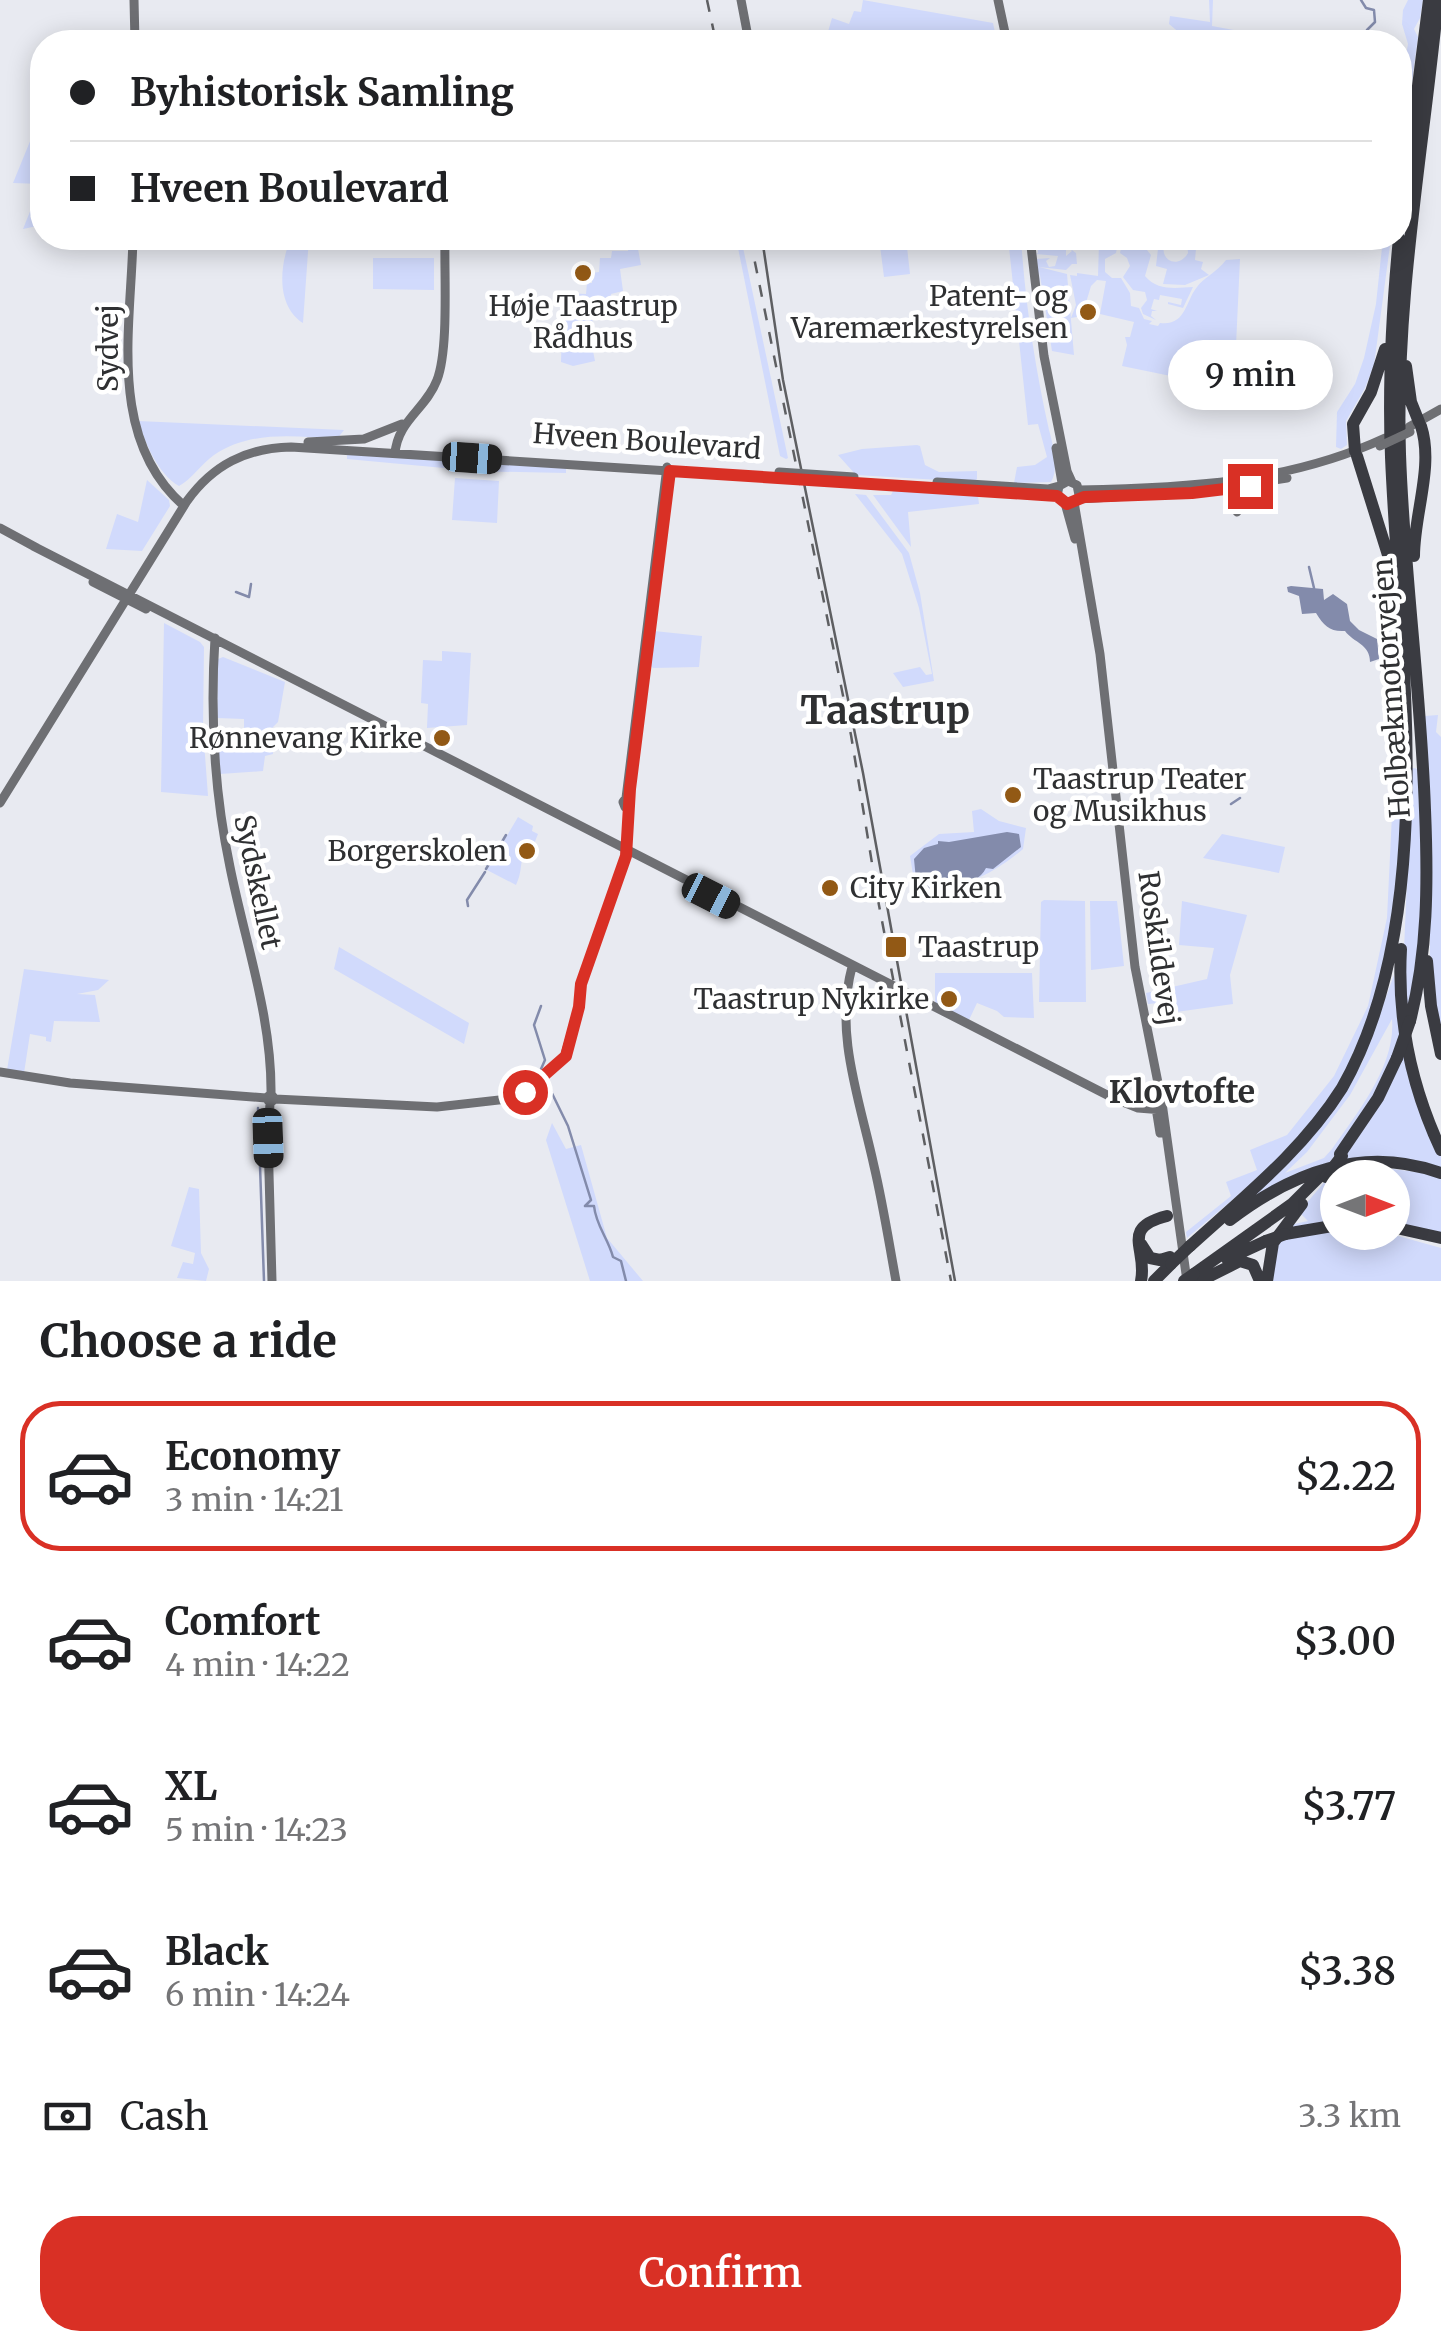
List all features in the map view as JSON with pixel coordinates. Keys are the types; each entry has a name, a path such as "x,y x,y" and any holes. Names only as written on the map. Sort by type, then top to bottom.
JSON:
{"highway":[{"path":"1412,130 1428,0"},
{"name":"Holbækmotorvejen","path":"1412,211 1438,0"},
{"name":"Holbækmotorvejen","path":"1337,1160 1370,1112 1410,1021 1426,923 1424,760 1391,458 1393,302 1398,250"},
{"name":"Holbækmotorvejen","path":"1180,1253 1316,1124 1359,1058 1390,973 1405,887 1411,653 1400,457 1400,346 1407,250"},
{"path":"1406,260 1407,372 1415,427 1426,456 1415,526 1411,653"},
{"path":"1393,302 1380,371 1353,424 1356,453 1388,553 1411,653"},
{"path":"1405,887 1400,976 1404,1029 1419,1098 1441,1150"},
{"path":"1426,923 1430,992 1441,1054"},
{"path":"1154,1281 1180,1253 1297,1177 1324,1168 1382,1161 1441,1173"},
{"path":"1189,1279 1320,1180"},
{"path":"1264,1281 1278,1233 1320,1181"},
{"path":"1172,1217 1146,1227 1140,1241 1150,1258 1160,1260 1180,1253"},
{"path":"1141,1281 1144,1268 1138,1234 1150,1221 1172,1217"},
{"path":"1189,1279 1266,1241 1320,1229"},
{"path":"1410,1231 1441,1238"},
{"path":"1189,1279 1240,1260 1253,1265 1264,1281"}],"street":[{"path":"134,0 135,30"},
{"path":"741,0 747,30"},
{"path":"996,0 1002,30"},
{"name":"Sydvej","path":"134,250 130,406 146,456 183,502"},
{"path":"308,442 364,439 404,423 428,398 440,372 444,250"},
{"name":"Roskildevej","path":"1029,250 1040,357 1058,460 1083,552 1100,654 1135,962 1172,1217 1189,1279"},
{"name":"Roskildevej","path":"1030,250 1096,654 1128,942 1159,1112"},
{"name":"Hveen Boulevard","path":"183,502 222,464 262,449 291,447 1118,496 1192,493 1250,486 1301,474 1380,444 1441,412"},
{"path":"395,451 404,423"},
{"path":"1060,441 1074,476 1090,486 1108,490"},
{"name":"Hveen Boulevard","path":"125,595 206,469 240,449 268,442 308,442 395,451"},
{"name":"Hveen Boulevard","path":"1068,493 1231,482 1356,453"},
{"path":"1026,490 1053,484 1058,477 1058,460"},
{"path":"0,1072 70,1083 436,1107 520,1096 564,1058 579,1007 581,984 623,866 627,802 669,468"},
{"path":"1237,512 1242,495 1250,486"},
{"path":"1026,490 1061,508 1074,536"},
{"path":"1083,552 1081,504 1118,496"},
{"path":"0,528 213,640"},
{"path":"32,546 1136,1110 1159,1112"},
{"path":"0,793 125,595"},
{"path":"0,802 125,595"},
{"name":"Sydskellet","path":"213,640 213,745 220,813 262,1010 271,1099 268,1138 272,1281"},
{"path":"847,1042 850,985 856,969"},
{"path":"856,969 847,991 847,1042 896,1281"},
{"path":"1113,1098 1159,1112"},
{"name":"Roskildevej","path":"1172,1217 1189,1279"}],"shaded area":[{"path":"863,0 993,23 994,30 828,30 832,18 849,24 854,11 861,12"},
{"path":"1209,0 1213,0 1212,26 1234,30 1176,30 1169,24 1170,16 1210,22"},
{"path":"1408,0 1423,0 1414,29 1418,37 1412,81 1412,30 1404,30 1403,10"},
{"path":"30,141 30,184 13,183"},
{"path":"287,250 308,250 303,323 284,295"},
{"path":"638,250 641,265 620,269 623,291 611,294 612,301 590,306 594,330 589,331 595,361 573,366 561,362 563,293 586,294 592,273 599,272 600,258 611,258 612,251"},
{"path":"738,250 744,250 788,458 780,456"},
{"path":"881,250 907,250 910,274 884,277"},
{"path":"1009,250 1022,250 1031,334 1054,457 1051,482 1014,483 1017,467 1035,465 1047,457 1038,424 1028,425"},
{"path":"1038,250 1066,250 1066,256 1071,250 1076,253 1077,264 1066,270 1039,267 1067,274 1074,355 1052,351 1039,269 1042,323 1035,259 1050,258 1046,261 1049,267 1055,266 1058,256"},
{"path":"1099,250 1117,250 1105,259 1105,272 1112,278 1121,278 1130,293 1131,306 1139,308 1144,319 1152,321 1149,324 1158,326 1180,317 1200,284 1226,260 1240,259 1234,389 1122,366 1125,337 1130,337 1134,322 1100,314 1106,281 1097,280 1091,286 1082,316 1071,318 1076,305 1070,275 1098,276"},
{"path":"1147,250 1151,255 1145,276 1150,281 1167,288 1193,287 1183,308 1168,304 1181,305 1182,299 1160,295 1151,309 1157,311 1152,311 1151,316 1156,320 1143,314 1145,292 1133,290 1123,277 1130,266 1120,253"},
{"path":"1158,250 1164,250 1174,262 1184,258 1188,250 1196,250 1195,260 1203,262 1201,269 1209,275 1185,285 1163,284 1167,269 1156,266"},
{"path":"1382,250 1389,250 1374,365 1346,421 1347,445 1341,449 1336,447 1337,412 1355,384 1376,304"},
{"path":"373,258 434,258 434,290 373,289"},
{"path":"138,421 344,430 337,439 258,438 228,447 179,486 158,466"},
{"path":"917,445 925,465 939,472 977,471 977,479 973,482 856,475 838,455 862,449"},
{"path":"347,454 566,467 566,473 464,471 448,465 444,468 347,459"},
{"path":"455,478 499,481 497,523 452,520"},
{"path":"147,480 169,500 170,506 142,551 106,549 117,514 138,522"},
{"path":"894,489 973,495 978,496 979,504 908,512 911,547 873,495 891,495"},
{"path":"855,494 866,495 909,553 920,593 934,681 903,687 893,673 920,667 926,675 932,674 919,608 902,554"},
{"path":"1287,587 1323,589 1324,600 1333,594 1347,604 1350,621 1377,639 1379,659 1370,662 1364,647 1345,631 1328,627 1316,613 1302,614 1299,596 1288,592"},
{"path":"164,623 204,647 203,728 208,796 161,792"},
{"path":"654,631 702,636 699,667 653,668 650,665"},
{"path":"442,651 471,653 467,725 427,728 428,704 421,703 423,660 442,661"},
{"path":"223,657 285,682 278,722 271,729 273,754 265,756 263,771 220,774 217,731 244,730 244,719 217,718 218,659"},
{"path":"1438,715 1441,1039 1430,978 1425,716"},
{"path":"1412,768 1420,769 1423,902 1411,1007 1403,999 1403,972"},
{"path":"1394,773 1403,774 1394,909 1377,997 1362,1040 1342,1080 1302,1134 1187,1238 1186,1232 1231,1196 1226,1182 1257,1170 1250,1150 1287,1135 1334,1076 1368,1006 1387,918"},
{"path":"981,809 999,821 1026,828 1023,849 973,880 916,893 910,856 939,834 974,832 972,811"},
{"path":"518,817 538,834 532,849 525,852 516,885 487,870"},
{"path":"1007,832 1019,834 1021,847 993,869 986,868 974,880 956,887 917,890 914,859 924,848 938,841"},
{"path":"1222,834 1285,847 1279,873 1203,858"},
{"path":"1044,900 1085,901 1086,1002 1039,1002"},
{"path":"1090,901 1117,901 1124,966 1091,970"},
{"path":"1182,901 1247,915 1230,975 1233,1004 1162,1014 1159,1003 1148,1004 1146,993 1207,979 1214,948 1179,945"},
{"path":"339,947 469,1023 464,1044 334,969"},
{"path":"24,969 109,980 98,990 77,994 95,995 100,1022 54,1021 51,1042 30,1034 24,1073 7,1070"},
{"path":"935,973 1032,973 1034,1018 1004,1017 977,1003 969,1020 935,1003"},
{"path":"1394,975 1400,1038 1380,1086 1359,1121 1331,1160 1320,1160 1320,1167 1245,1203 1339,1101 1362,1063","holes":["1392,1019 1388,1054 1373,1088 1332,1149 1324,1158 1285,1173 1307,1152 1350,1095"]},
{"path":"1403,1050 1441,1155 1441,1170 1410,1167 1410,1160 1343,1160"},
{"path":"552,1123 566,1149 581,1145 607,1238 643,1281 590,1281 546,1140"},
{"path":"1410,1171 1441,1175 1441,1236 1410,1229"},
{"path":"189,1187 199,1189 201,1253 209,1269 206,1281 177,1278 183,1262 193,1264 195,1253 171,1246"},
{"path":"1320,1187 1320,1226 1280,1234 1285,1226 1308,1221 1299,1212"},
{"path":"1320,1233 1320,1250 1410,1250 1410,1239 1441,1248 1441,1281 1271,1281 1279,1240"}],"waterway":[{"path":"1361,0 1366,8 1374,10 1375,22 1367,30"},
{"path":"1309,567 1314,588"},
{"path":"236,592 249,597 251,584"},
{"path":"1231,804 1240,798"},
{"path":"486,869 506,835"},
{"path":"468,906 467,900 485,872"},
{"path":"541,1006 534,1025 545,1060 541,1069"},
{"path":"544,1077 568,1126 591,1200 585,1206 594,1206 613,1257 621,1261 626,1281"},
{"path":"258,1108 264,1281"}],"tram line":[{"path":"764,250 783,380 863,773 955,1281"}],"railway":[{"path":"707,0 713,30"},
{"path":"752,250 851,735 878,900 951,1281"}],"place":[{"name":"Høje Taastrup Rådhus","path":"583,273"},
{"name":"Patent- og Varemærkestyrelsen","path":"1088,312"},
{"name":"Rønnevang Kirke","path":"442,738"},
{"name":"Taastrup Teater og Musikhus","path":"1013,795"},
{"name":"Borgerskolen","path":"527,851"},
{"name":"City Kirken","path":"830,888"},
{"name":"Taastrup","path":"896,947"},
{"name":"Taastrup Nykirke","path":"949,999"}],"district":[{"name":"Taastrup","path":"885,710"},
{"name":"Klovtofte","path":"1182,1092"}],"route":[{"path":"525,1092 566,1056 581,984 626,856 629,796 670,471 1057,496 1067,504 1084,497 1192,493 1250,486"}]}
